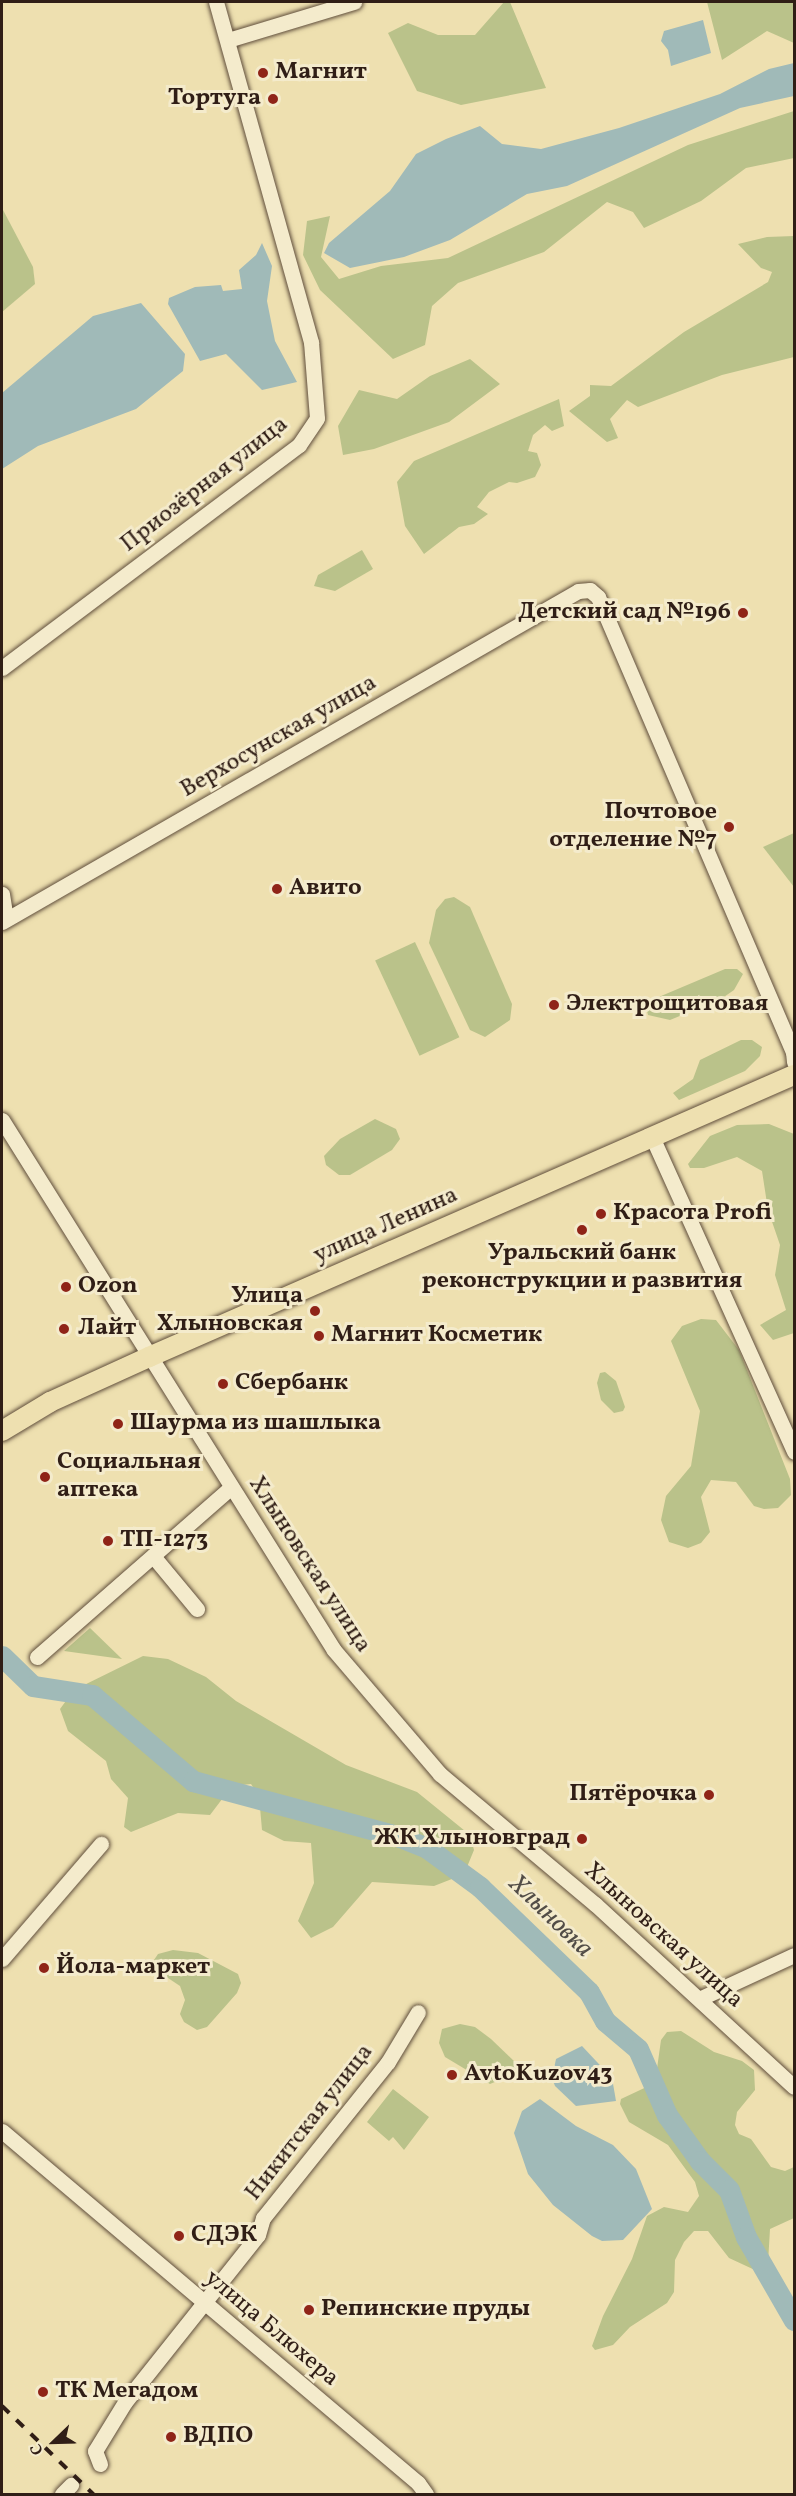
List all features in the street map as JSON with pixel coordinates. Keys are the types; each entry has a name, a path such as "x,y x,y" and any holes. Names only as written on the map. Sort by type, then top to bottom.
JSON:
{"main road":[{"name":"улица Ленина","path":"2,1431 50,1402 149,1357 653,1139 795,1075"}],"street":[{"name":"Приозёрная улица","path":"2,668 299,445 317,418 311,342 216,2"},
{"path":"228,40 354,2"},
{"name":"Верхосунская улица","path":"4,920 578,591 590,590 598,597 794,1052 795,1062"},
{"path":"2,894 4,920"},
{"name":"Хлыновская улица","path":"2,1120 326,1641 440,1774 701,1998 794,2086"},
{"path":"653,1139 795,1452"},
{"path":"37,1657 231,1487"},
{"path":"153,1556 197,1609"},
{"path":"2,1959 101,1844"},
{"path":"701,1998 795,1956"},
{"name":"Никитская улица","path":"100,2464 95,2451 125,2402 258,2235 263,2218 388,2062 418,2012"},
{"name":"улица Блюхера","path":"2,2131 418,2483 426,2494"}],"green space":[{"path":"504,2 510,2 546,88 461,105 417,91 388,33 408,23 438,35 475,35"},
{"path":"707,2 794,2 794,43 767,31 722,60"},
{"path":"794,111 794,158 746,168 701,201 644,228 633,212 607,202 544,252 458,283 432,306 425,345 393,359 320,290 303,255 307,221 330,216 321,257 339,279 381,266 448,258 688,145"},
{"path":"2,208 33,267 35,284 2,312"},
{"path":"794,236 794,357 722,375 638,407 627,400 610,419 618,438 607,442 569,411 590,396 590,385 611,386 684,332 768,282 772,272 761,268 738,244 767,237"},
{"path":"470,359 500,384 449,422 374,449 343,455 338,426 359,390 397,399 430,376"},
{"path":"559,399 564,426 552,431 545,425 533,435 528,451 537,453 541,465 535,477 517,483 509,482 489,492 477,507 488,514 474,524 459,527 424,554 405,526 397,482 414,461"},
{"path":"362,550 373,569 335,591 314,586 318,575"},
{"path":"794,833 794,887 763,847"},
{"path":"454,897 470,907 512,1004 510,1020 485,1037 470,1030 429,943 436,910 445,899"},
{"path":"415,942 459,1037 419,1056 375,961"},
{"path":"725,969 737,969 743,974 734,990 721,999 670,1020 648,1015 647,1011 654,999"},
{"path":"741,1040 752,1040 762,1047 760,1056 745,1071 679,1100 673,1093 693,1079 700,1060"},
{"path":"375,1119 396,1129 400,1139 392,1150 350,1175 339,1175 326,1165 324,1156 340,1139"},
{"path":"769,1124 794,1134 794,1333 773,1340 760,1325 786,1310 775,1275 780,1245 768,1210 762,1171 737,1157 704,1168 690,1168 688,1164 710,1136 737,1125"},
{"path":"701,1319 716,1320 739,1350 790,1479 791,1495 778,1508 764,1509 754,1506 736,1482 711,1480 701,1497 710,1532 701,1543 688,1548 669,1542 661,1520 666,1496 691,1466 700,1411 671,1341 682,1326"},
{"path":"605,1372 616,1381 625,1407 623,1411 614,1413 601,1400 597,1383 600,1373"},
{"path":"90,1628 122,1659 64,1651"},
{"path":"143,1656 168,1659 206,1677 236,1701 346,1765 417,1792 470,1835 474,1850 467,1867 457,1877 434,1886 372,1882 333,1927 311,1938 298,1921 314,1883 311,1843 284,1841 262,1830 259,1796 251,1784 232,1786 210,1815 178,1813 131,1832 124,1827 128,1798 111,1779 106,1761 68,1731 60,1709 74,1690"},
{"path":"173,1950 198,1953 238,1974 241,1983 237,1993 207,2027 197,2030 184,2022 180,2014 185,2000 180,1986 150,1966 158,1954"},
{"path":"460,2024 475,2027 491,2039 517,2064 516,2073 490,2084 445,2057 439,2043 442,2029"},
{"path":"681,2031 714,2052 742,2061 754,2070 755,2090 737,2112 735,2125 739,2134 751,2139 771,2167 785,2171 794,2167 794,2218 770,2229 768,2263 757,2271 729,2258 708,2231 694,2231 684,2242 675,2260 674,2292 667,2303 630,2327 613,2345 595,2350 592,2346 603,2316 632,2259 647,2216 664,2207 688,2212 699,2196 695,2182 668,2145 629,2122 620,2104 621,2099 655,2083 661,2040 667,2032"},
{"path":"393,2089 429,2117 404,2150 393,2137 389,2141 367,2122"}],"water":[{"path":"703,20 711,53 671,66 668,50 661,41 664,31"},
{"path":"794,63 794,96 740,108 567,186 527,194 450,240 404,257 350,268 324,253 329,243 390,191 416,154 446,139 480,126 502,144 541,149 619,128 720,94 769,69"},
{"path":"262,243 272,266 267,301 275,341 297,382 262,390 226,354 200,361 168,304 169,298 195,287 221,285 223,291 242,289 239,270 256,255"},
{"path":"141,303 185,354 183,371 136,409 38,446 2,469 2,393 93,316"},
{"path":"582,2046 612,2078 616,2101 576,2106 555,2086 552,2078 556,2059"},
{"path":"540,2099 576,2126 613,2145 636,2169 652,2209 623,2240 602,2241 592,2236 553,2205 528,2174 514,2133 522,2111"}],"waterway":[{"name":"Хлыновка","path":"2,1656 33,1686 92,1695 193,1781 400,1837 427,1848 480,1887 589,1992 605,2021 638,2049 667,2115 700,2161 729,2190 746,2237 794,2320"}],"railway":[{"path":"2,2406 93,2494"}],"place":[{"name":"Магнит","path":"263,73"},
{"name":"Тортуга","path":"273,99"},
{"name":"Детский сад №196","path":"743,613"},
{"name":"Почтовое отделение №7","path":"729,827"},
{"name":"Авито","path":"277,889"},
{"name":"Электрощитовая","path":"554,1005"},
{"name":"Красота Profi","path":"601,1214"},
{"name":"Уральский банк реконструкции и развития","path":"582,1230"},
{"name":"Ozon","path":"66,1287"},
{"name":"Улица Хлыновская","path":"315,1311"},
{"name":"Лайт","path":"64,1329"},
{"name":"Магнит Косметик","path":"319,1336"},
{"name":"Сбербанк","path":"223,1384"},
{"name":"Шаурма из шашлыка","path":"118,1424"},
{"name":"Социальная аптека","path":"45,1477"},
{"name":"ТП-1273","path":"108,1541"},
{"name":"Пятёрочка","path":"709,1795"},
{"name":"ЖК Хлыновград","path":"582,1839"},
{"name":"Йола-маркет","path":"44,1968"},
{"name":"AvtoKuzov43","path":"452,2075"},
{"name":"СДЭК","path":"179,2236"},
{"name":"Репинские пруды","path":"309,2310"},
{"name":"ТК Мегадом","path":"43,2392"},
{"name":"ВДПО","path":"171,2437"}]}
